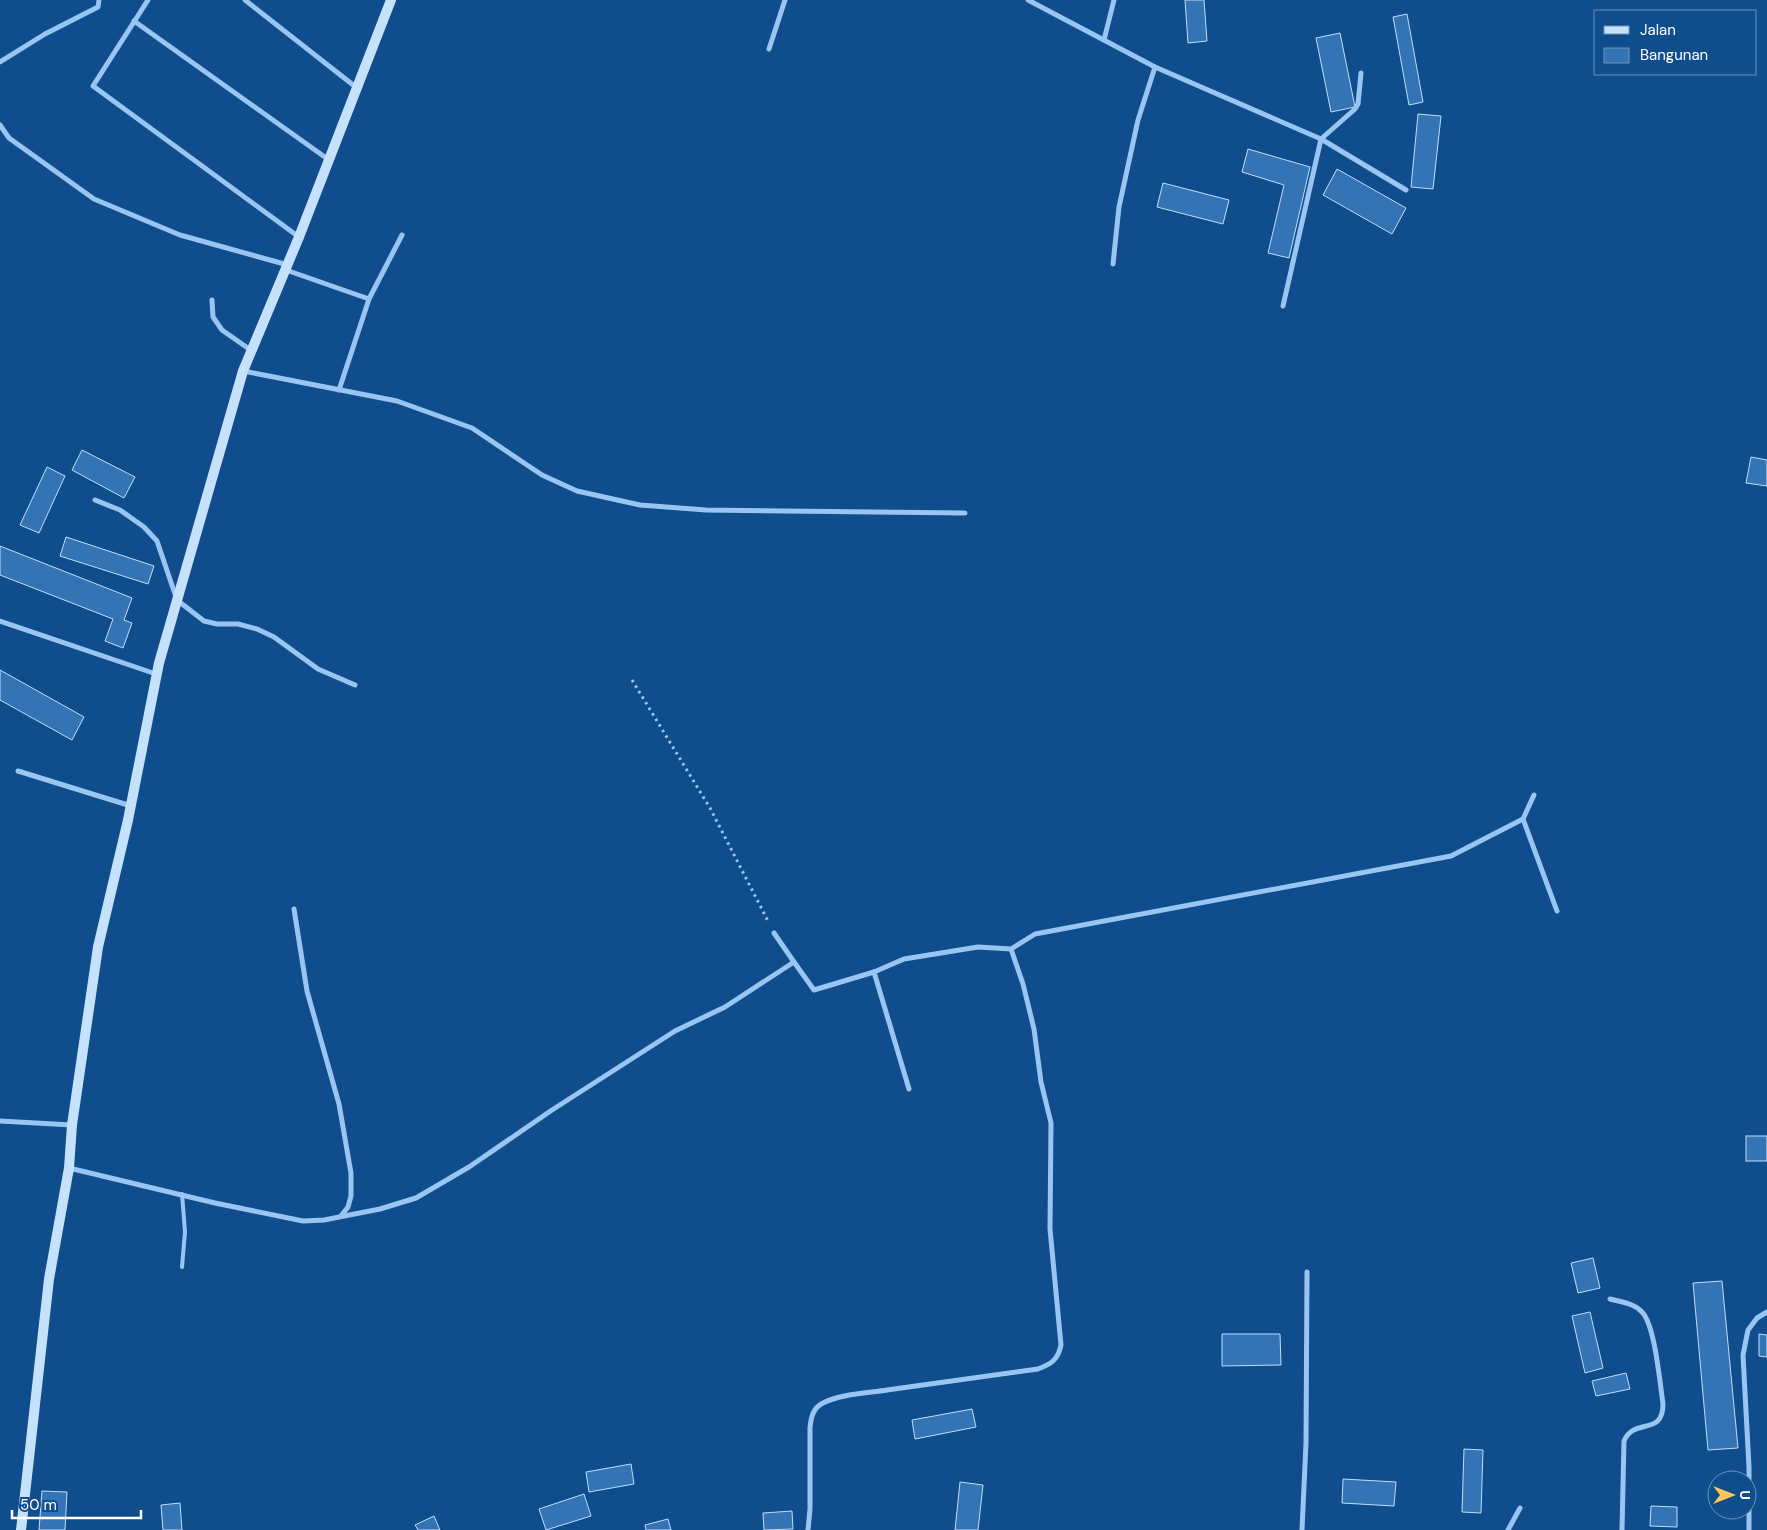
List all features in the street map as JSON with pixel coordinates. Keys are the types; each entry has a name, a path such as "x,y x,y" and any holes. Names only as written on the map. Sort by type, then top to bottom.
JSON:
{"street":[{"path":"0,62 45,34 98,7 99,0"},
{"path":"148,0 93,86 299,237"},
{"path":"245,0 357,88"},
{"path":"22,1530 49,1280 69,1168 72,1126 98,946 130,806 156,674 243,372 299,237 391,0"},
{"path":"770,49 785,0"},
{"path":"1028,0 1155,67 1321,139 1406,190"},
{"path":"1104,40 1114,0"},
{"path":"134,21 329,161"},
{"path":"1113,264 1119,207 1138,120 1155,67"},
{"path":"1283,306 1321,139 1355,109 1358,104 1361,73"},
{"path":"0,125 9,138 94,199 180,235 287,267 369,299"},
{"path":"339,390 369,299 402,235"},
{"path":"212,300 213,317 222,330 252,351"},
{"path":"243,372 397,401 472,428 542,475 577,491 640,505 706,510 965,513"},
{"path":"95,500 120,510 144,527 157,541 177,600 204,620 217,624 238,624 257,629 274,637 318,669 355,686"},
{"path":"0,622 156,674"},
{"path":"18,771 130,806"},
{"path":"774,933 814,990 913,958 978,947 1011,949 1035,934 1451,856 1523,819 1534,794"},
{"path":"1523,819 1557,911"},
{"path":"294,909 306,991 339,1104 351,1173 351,1196 348,1207 341,1216"},
{"path":"808,1530 811,1418 814,1410 822,1403 832,1399 864,1393 1038,1369 1056,1359 1060,1352 1061,1345 1050,1229 1051,1123 1040,1082 1034,1029 1023,984 1011,949"},
{"path":"69,1168 282,1218 303,1221 324,1220 380,1209 416,1198 469,1167 552,1110 675,1031 725,1007 794,962"},
{"path":"874,972 909,1089"},
{"path":"0,1121 72,1126"},
{"path":"1302,1530 1306,1443 1307,1272"},
{"path":"1610,1299 1630,1304 1643,1312 1650,1325 1663,1404 1663,1414 1660,1420 1654,1425 1632,1430 1624,1441 1622,1530"},
{"path":"1749,1530 1749,1467 1744,1355 1748,1330 1757,1318 1767,1312"},
{"path":"1508,1530 1520,1508"}],"lane":[{"path":"182,1194 185,1232 182,1268"}],"path":[{"path":"632,680 710,808 774,933"}],"building":[{"path":"1185,0 1204,0 1207,41 1188,43"},
{"path":"1407,14 1423,102 1409,105 1393,17"},
{"path":"1340,33 1355,107 1331,112 1316,38"},
{"path":"1418,114 1441,116 1433,189 1411,187"},
{"path":"1248,149 1310,167 1289,258 1268,253 1284,185 1242,172"},
{"path":"1337,169 1406,208 1392,234 1323,195"},
{"path":"1163,183 1229,200 1223,224 1157,207"},
{"path":"82,450 135,477 124,498 72,470"},
{"path":"1751,457 1767,460 1767,486 1746,483"},
{"path":"47,467 65,476 39,533 20,525"},
{"path":"66,537 154,566 148,584 60,556"},
{"path":"0,546 132,598 124,620 132,623 123,648 105,641 113,619 0,575"},
{"path":"0,670 84,717 72,740 0,700"},
{"path":"1746,1136 1767,1136 1767,1161 1746,1161"},
{"path":"1593,1258 1600,1288 1578,1293 1571,1263"},
{"path":"1722,1281 1738,1448 1708,1450 1693,1283"},
{"path":"1590,1312 1603,1368 1585,1373 1572,1316"},
{"path":"1222,1334 1280,1334 1281,1365 1222,1366"},
{"path":"1759,1334 1767,1335 1767,1357 1759,1356"},
{"path":"1626,1373 1630,1389 1596,1396 1592,1381"},
{"path":"972,1409 976,1427 915,1439 912,1420"},
{"path":"1464,1449 1483,1450 1481,1513 1462,1512"},
{"path":"631,1464 634,1484 589,1492 586,1472"},
{"path":"1343,1479 1396,1482 1394,1506 1342,1503"},
{"path":"960,1482 983,1485 978,1530 955,1530"},
{"path":"42,1491 67,1492 65,1530 39,1530"},
{"path":"584,1494 591,1516 546,1530 539,1509"},
{"path":"180,1503 182,1530 163,1530 161,1505"},
{"path":"1651,1506 1677,1507 1677,1527 1650,1526"},
{"path":"792,1511 793,1529 764,1530 763,1513"},
{"path":"434,1516 440,1530 418,1530 415,1525"},
{"path":"668,1519 671,1530 646,1530 645,1525"}]}
